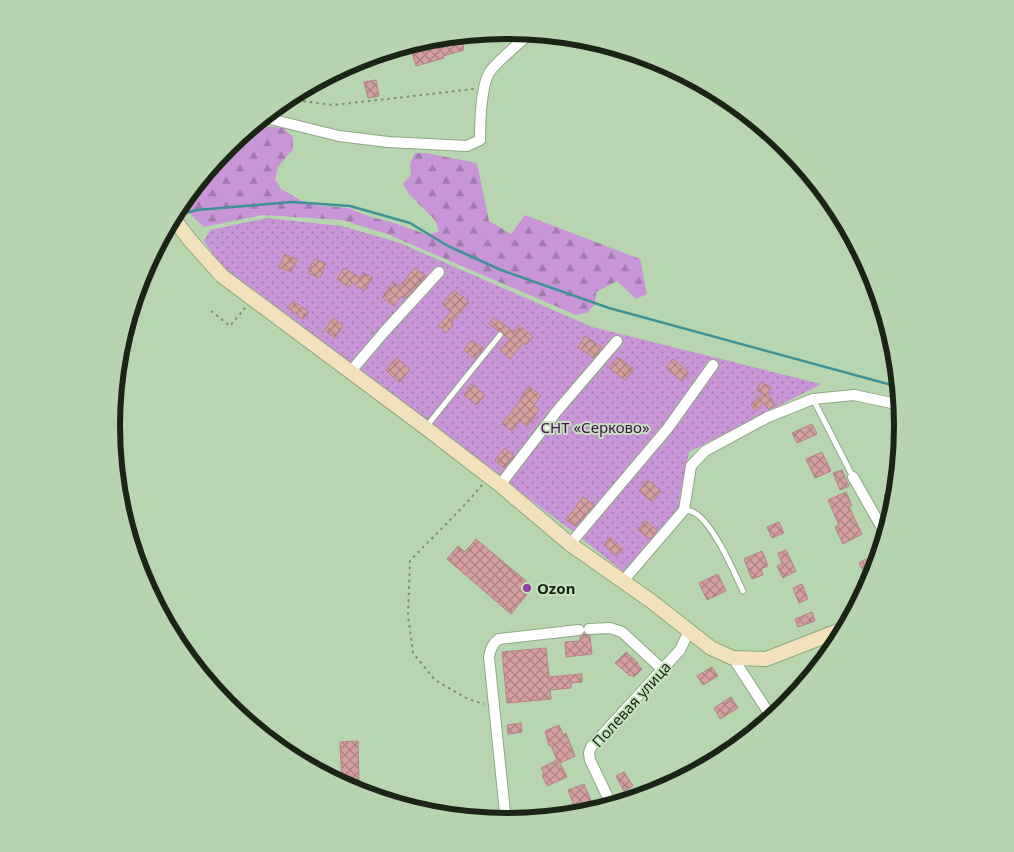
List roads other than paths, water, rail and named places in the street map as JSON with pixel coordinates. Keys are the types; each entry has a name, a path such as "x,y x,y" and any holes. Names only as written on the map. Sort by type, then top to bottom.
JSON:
{"main road":[{"path":"178,222 189,239 222,276 426,428 570,544 652,601 711,648 733,658 766,660 834,633"}],"street":[{"path":"271,119 339,136 388,142 467,146 480,140 480,115 484,88 489,72 523,40"},
{"path":"350,371 439,272"},
{"path":"494,481 557,412 617,341"},
{"path":"570,544 668,428 713,365"},
{"path":"623,581 684,510 692,466 705,451 768,417 812,399 854,395 893,403"},
{"path":"853,477 881,526"},
{"path":"505,813 489,657 495,642 499,639 610,628 622,632 662,669"},
{"name":"Полевая улица","path":"609,799 590,760 589,753 591,748 680,650 689,632"},
{"path":"733,658 768,712"}],"lane":[{"path":"426,428 500,335"},
{"path":"812,399 853,477"},
{"path":"684,510 694,512 706,524 727,557 742,591"}],"waterway":[{"path":"183,214 197,210 292,202 350,206 410,223 448,246 501,270 609,308 892,385"}],"place":[{"name":"Ozon","path":"527,588"}],"park label":[{"name":"СНТ «Серково»","path":"595,427"}]}
